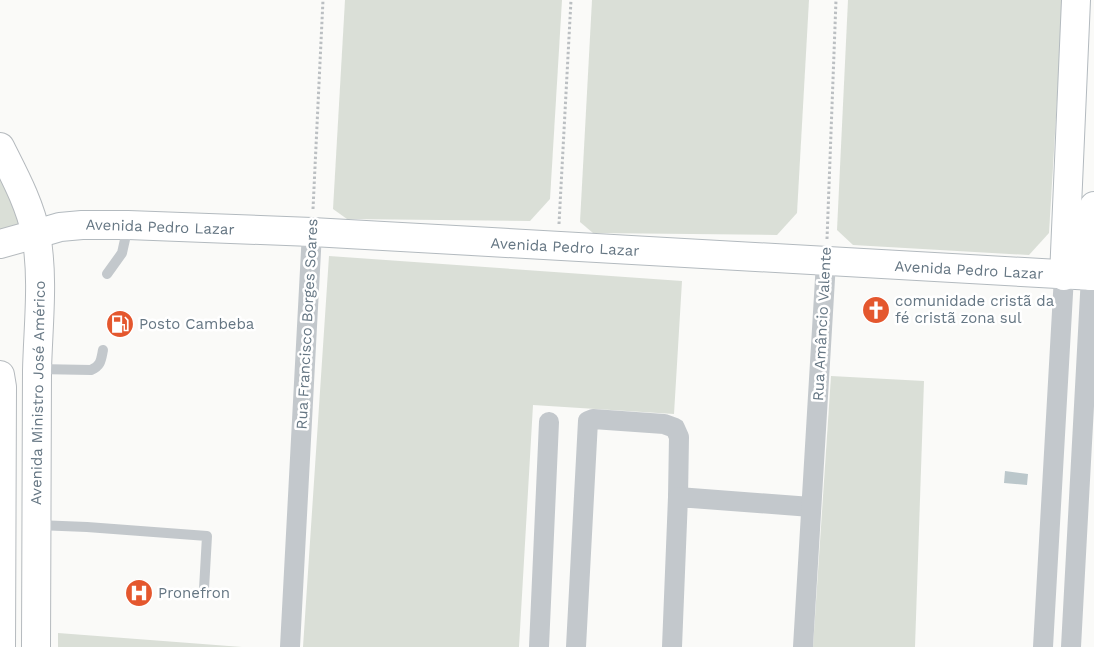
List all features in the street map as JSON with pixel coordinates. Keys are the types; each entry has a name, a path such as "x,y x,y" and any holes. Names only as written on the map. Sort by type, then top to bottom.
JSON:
{"main road":[{"path":"1076,0 1084,56 1083,276"},
{"name":"Avenida Ministro José Américo","path":"0,147 15,175 27,204 36,234 40,268 37,368 36,647"},
{"path":"1083,276 1094,206"},
{"name":"Avenida Pedro Lazar","path":"0,244 60,227 82,224 128,225 312,232 1083,276"},
{"path":"0,376 2,387 1,647"}],"street":[{"name":"Rua Francisco Borges Soares","path":"290,647 312,232"},
{"name":"Rua Amâncio Valente","path":"804,647 826,262"},
{"path":"1043,647 1050,528 1083,276"},
{"path":"1071,647 1077,529 1083,276"},
{"path":"576,647 588,421 593,419 664,424 675,428 679,437 672,647"},
{"path":"538,647 549,422"},
{"path":"678,497 811,507"},
{"path":"1050,528 1077,529"}],"lane":[{"path":"107,274 122,253 128,225"},
{"path":"37,368 91,370 97,368 100,364 103,350"},
{"path":"36,524 87,526 207,536 204,590"}],"path":[{"name":"Rua Francisco Borges Soares","path":"312,232 323,0"},
{"path":"557,247 571,0"},
{"name":"Rua Amâncio Valente","path":"826,262 836,0"}],"shaded area":[{"path":"345,0 562,0 550,199 530,221 347,219 333,209"},
{"path":"592,0 809,0 797,213 777,235 593,233 580,222"},
{"path":"848,0 1063,0 1049,233 1029,255 853,245 837,230"},
{"path":"0,175 22,224 0,233"},
{"path":"329,256 682,281 674,414 533,405 519,647 303,647"},
{"path":"831,376 924,381 915,647 813,647"},
{"path":"1005,471 1028,474 1027,485 1004,483"},
{"path":"58,633 242,647 58,647"}],"place":[{"name":"comunidade cristã da fé cristã zona sul","path":"876,310"},
{"name":"Posto Cambeba","path":"120,324"},
{"name":"Pronefron","path":"139,593"}]}
